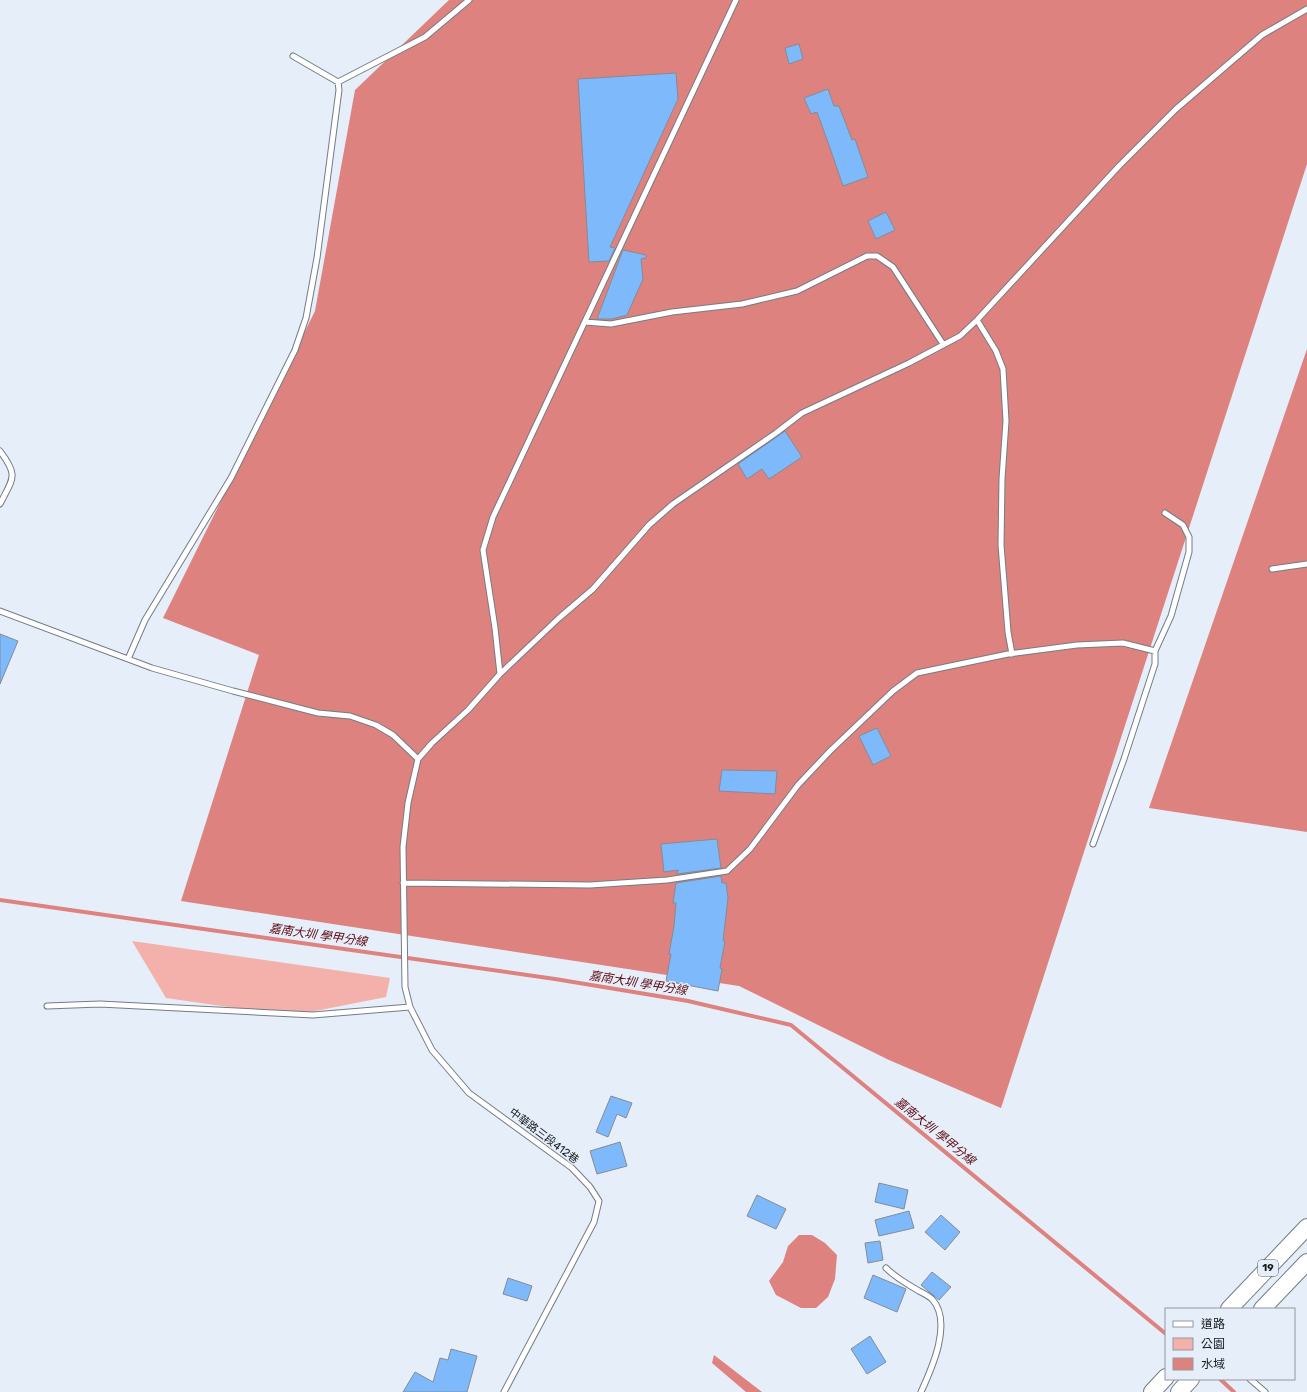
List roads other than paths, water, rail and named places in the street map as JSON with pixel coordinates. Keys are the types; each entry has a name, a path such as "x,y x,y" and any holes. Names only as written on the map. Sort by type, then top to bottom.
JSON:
{"main road":[{"name":"19","path":"1230,1308 1307,1227"},
{"name":"19","path":"1263,1308 1307,1262"},
{"path":"1152,1392 1165,1378"},
{"path":"1179,1392 1190,1380"}],"lane":[{"path":"338,82 425,37 470,0"},
{"path":"500,674 495,628 483,550 493,517 736,0"},
{"path":"0,611 152,668 318,713 350,716 376,725 393,736 418,759 432,743 468,710 500,674 559,618 593,589 649,524 673,504 776,433 802,413 909,363 960,336 977,320 1119,166 1176,109 1262,35 1307,9"},
{"path":"293,56 338,82"},
{"path":"128,659 145,620 231,478 295,350 306,318 315,265 339,90 338,82"},
{"path":"585,322 611,324 672,312 742,304 797,291 867,256 877,256 893,267 943,344"},
{"path":"977,320 996,351 1003,369 1006,421 1002,479 1001,545 1008,632 1012,654"},
{"path":"0,451 9,462 13,479 0,504"},
{"path":"1093,844 1124,759 1155,664 1155,651 1171,616 1189,552 1189,537 1183,525 1165,513"},
{"path":"1272,569 1307,564"},
{"path":"403,883 590,885 667,880 727,871 750,849 798,785 830,751 893,691 917,673 1012,654 1077,645 1124,643 1155,651"},
{"name":"中華路三段412巷","path":"418,759 408,803 403,848 405,987 410,1008 432,1050 469,1093 572,1168 590,1187 599,1201 594,1222 504,1392"},
{"path":"47,1006 100,1004 313,1016 410,1008"},
{"path":"886,1268 895,1277 932,1298 941,1314 939,1343 932,1369 921,1392"},
{"path":"1251,1380 1266,1392"}],"water":[{"path":"449,0 1307,0 1307,164 1001,1108 889,1060 739,986 181,901 259,655 163,618 315,311 355,90"},
{"path":"1307,349 1307,832 1149,808"},
{"path":"799,1235 812,1235 825,1243 837,1255 835,1279 828,1297 816,1308 801,1308 776,1295 769,1281 783,1262 788,1246"},
{"path":"714,1355 762,1392 746,1392 712,1363"}],"waterway":[{"name":"嘉南大圳 學甲分線","path":"0,900 555,979 688,1001 791,1025 1165,1333"},
{"name":"嘉南大圳 學甲分線","path":"1221,1380 1234,1392"}]}
